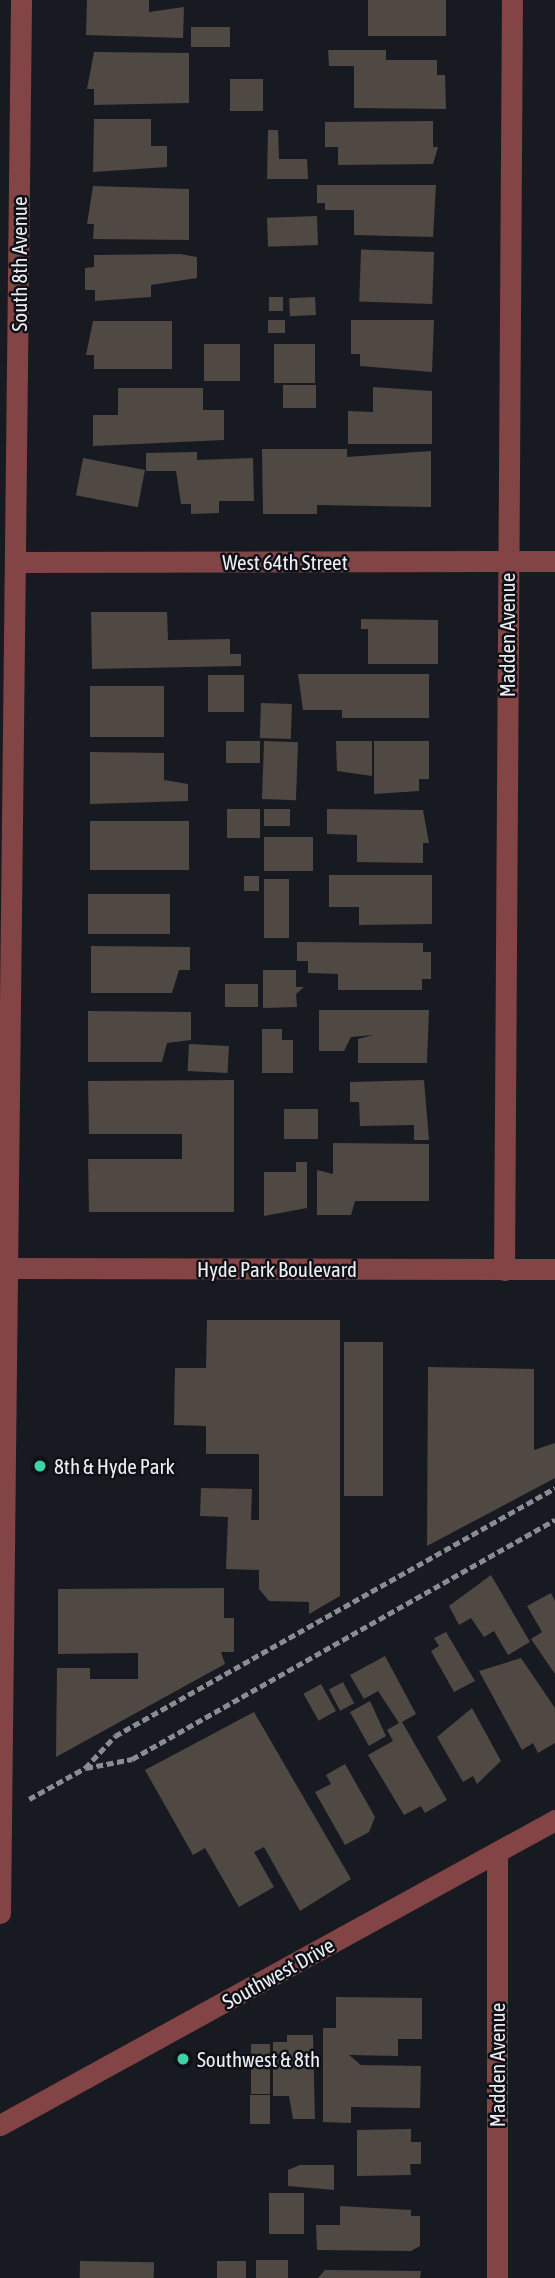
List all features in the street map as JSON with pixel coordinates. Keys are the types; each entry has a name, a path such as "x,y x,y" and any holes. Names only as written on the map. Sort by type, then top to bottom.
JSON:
{"street":[{"name":"South 8th Avenue","path":"0,1913 2,1268 11,565 10,104 21,0"},
{"name":"Madden Avenue","path":"505,1270 512,0"},
{"name":"West 64th Street","path":"11,565 555,561"},
{"name":"Hyde Park Boulevard","path":"2,1268 555,1269"},
{"name":"Southwest Drive","path":"0,2125 555,1820"},
{"name":"Madden Avenue","path":"497,1852 497,2278"}],"path":[{"path":"85,1768 115,1735 555,1488"},
{"path":"1,1814 85,1768 132,1759 555,1520"}],"building":[{"path":"87,0 149,0 149,12 184,7 183,38 86,35"},
{"path":"368,0 446,0 446,36 368,36"},
{"path":"191,27 230,27 230,47 191,47"},
{"path":"328,50 386,50 386,60 437,60 437,75 445,75 446,109 354,108 354,66 329,66"},
{"path":"94,52 189,53 189,103 94,105 94,89 87,89"},
{"path":"230,79 263,79 263,111 230,111"},
{"path":"94,119 151,119 151,146 167,146 167,167 93,172"},
{"path":"433,121 433,147 438,147 433,164 338,165 338,147 325,147 325,122"},
{"path":"268,130 278,130 279,159 307,159 308,179 267,179"},
{"path":"317,185 436,185 433,237 354,235 354,210 325,210 325,203 317,203"},
{"path":"93,186 189,189 189,240 93,239 94,224 87,224"},
{"path":"317,216 318,245 268,247 267,218"},
{"path":"361,249 434,252 432,304 359,301"},
{"path":"180,254 197,257 197,278 151,285 151,297 95,301 95,290 85,290 85,268 94,267 94,255"},
{"path":"269,297 283,297 283,311 269,311"},
{"path":"315,297 316,315 290,316 289,298"},
{"path":"268,320 285,320 285,333 268,333"},
{"path":"351,320 434,320 432,372 360,366 360,354 351,354"},
{"path":"93,321 172,321 172,369 94,369 94,355 86,355"},
{"path":"204,344 240,344 240,381 204,381"},
{"path":"274,344 315,344 315,383 274,383"},
{"path":"283,385 316,385 316,408 283,408"},
{"path":"373,387 432,391 432,444 348,444 348,411 373,412"},
{"path":"118,388 203,388 203,410 224,410 224,440 93,446 93,415 118,415"},
{"path":"262,449 347,449 347,457 431,451 431,507 317,505 317,514 263,514"},
{"path":"197,452 197,460 253,458 254,501 219,501 219,513 191,514 191,504 181,504 176,471 146,471 146,453"},
{"path":"83,458 145,470 138,507 76,495"},
{"path":"91,612 167,612 168,640 230,639 230,654 241,654 241,666 92,669"},
{"path":"361,619 438,620 438,664 368,664 368,629 361,629"},
{"path":"298,674 429,674 429,718 342,718 342,710 303,710"},
{"path":"208,675 244,675 244,712 208,712"},
{"path":"90,686 164,686 164,737 90,737"},
{"path":"261,703 292,704 291,739 260,738"},
{"path":"226,741 260,741 260,763 226,763"},
{"path":"264,741 298,742 296,800 262,799"},
{"path":"336,741 372,741 372,776 337,771"},
{"path":"374,741 429,741 429,779 419,779 419,791 374,794"},
{"path":"90,752 164,753 164,780 188,784 188,801 90,804"},
{"path":"227,809 260,809 260,838 227,838"},
{"path":"264,809 290,809 290,826 264,826"},
{"path":"327,809 423,810 429,843 423,843 423,863 357,862 357,835 327,834"},
{"path":"90,821 189,821 189,870 90,870"},
{"path":"264,837 313,837 313,871 264,871"},
{"path":"329,875 432,875 432,924 359,925 359,907 329,907"},
{"path":"244,876 259,876 259,891 244,891"},
{"path":"264,879 289,879 289,938 264,938"},
{"path":"88,894 170,894 170,934 88,934"},
{"path":"297,942 423,943 423,952 431,952 431,979 422,979 422,990 338,990 338,974 308,973 308,961 297,961"},
{"path":"91,946 190,947 190,970 179,970 172,993 91,993"},
{"path":"263,970 296,970 296,987 304,987 296,994 297,1007 263,1008"},
{"path":"225,984 258,984 258,1007 225,1007"},
{"path":"319,1010 429,1010 427,1063 358,1063 358,1039 373,1035 351,1037 344,1051 319,1051"},
{"path":"88,1011 191,1012 191,1040 167,1043 162,1062 88,1062"},
{"path":"262,1029 282,1029 282,1040 293,1040 293,1073 262,1073"},
{"path":"189,1044 229,1046 228,1073 188,1071"},
{"path":"234,1080 234,1212 89,1212 88,1159 182,1159 182,1134 89,1134 88,1081"},
{"path":"424,1080 429,1140 414,1140 414,1125 360,1126 359,1102 350,1102 350,1082"},
{"path":"284,1109 318,1109 318,1139 284,1139"},
{"path":"333,1143 429,1144 429,1201 355,1201 351,1215 317,1215 317,1170 333,1174"},
{"path":"296,1162 307,1162 307,1208 264,1216 264,1172 296,1172"},
{"path":"207,1320 340,1320 340,1596 309,1614 309,1602 269,1601 259,1589 259,1570 226,1569 228,1517 200,1516 201,1488 252,1489 251,1520 259,1520 259,1454 206,1454 206,1426 174,1425 175,1368 206,1368"},
{"path":"344,1342 383,1342 383,1496 344,1496"},
{"path":"428,1367 534,1369 534,1450 555,1443 555,1478 427,1546"},
{"path":"491,1575 530,1642 508,1655 494,1631 484,1637 471,1618 459,1625 449,1606"},
{"path":"224,1588 224,1618 234,1618 234,1652 221,1652 225,1664 56,1757 57,1668 90,1668 90,1679 138,1679 138,1653 58,1654 58,1589"},
{"path":"551,1593 555,1601 555,1674 531,1639 542,1632 527,1606"},
{"path":"446,1632 475,1681 454,1692 431,1651 439,1646 434,1638"},
{"path":"385,1656 416,1714 402,1722 447,1800 425,1813 421,1806 404,1815 368,1755 393,1741 387,1730 399,1723 378,1691 364,1699 350,1675"},
{"path":"521,1658 555,1708 555,1743 538,1753 533,1743 522,1750 479,1671"},
{"path":"343,1682 354,1703 340,1711 329,1690"},
{"path":"321,1684 336,1711 319,1721 304,1694"},
{"path":"370,1701 386,1736 369,1746 350,1712"},
{"path":"472,1708 501,1761 477,1784 473,1776 463,1782 437,1737"},
{"path":"254,1712 351,1879 300,1911 264,1847 254,1852 274,1887 239,1907 205,1848 193,1855 145,1770"},
{"path":"345,1764 375,1817 369,1832 345,1845 315,1792 331,1784 326,1775"},
{"path":"336,1997 422,1998 422,2039 398,2039 398,2056 349,2055 361,2065 421,2066 420,2108 351,2107 351,2123 323,2122 323,2028 336,2028"},
{"path":"287,2035 313,2035 315,2119 293,2119 289,2096 273,2096 273,2042 287,2042"},
{"path":"251,2044 270,2044 270,2094 251,2094"},
{"path":"250,2095 270,2095 270,2124 250,2124"},
{"path":"411,2129 411,2142 421,2142 421,2164 410,2164 411,2175 357,2176 357,2130"},
{"path":"300,2165 334,2165 334,2190 288,2186 288,2170"},
{"path":"269,2193 304,2193 304,2234 269,2234"},
{"path":"340,2206 411,2210 411,2216 420,2216 420,2246 411,2251 317,2250 316,2225 340,2225"},
{"path":"256,2260 288,2260 288,2278 256,2278"},
{"path":"80,2261 154,2262 154,2278 80,2278"},
{"path":"217,2261 246,2261 246,2278 217,2278"},
{"path":"325,2270 421,2271 420,2278 318,2278"}],"place":[{"name":"8th & Hyde Park","path":"40,1466"},
{"name":"Southwest & 8th","path":"183,2059"}]}
